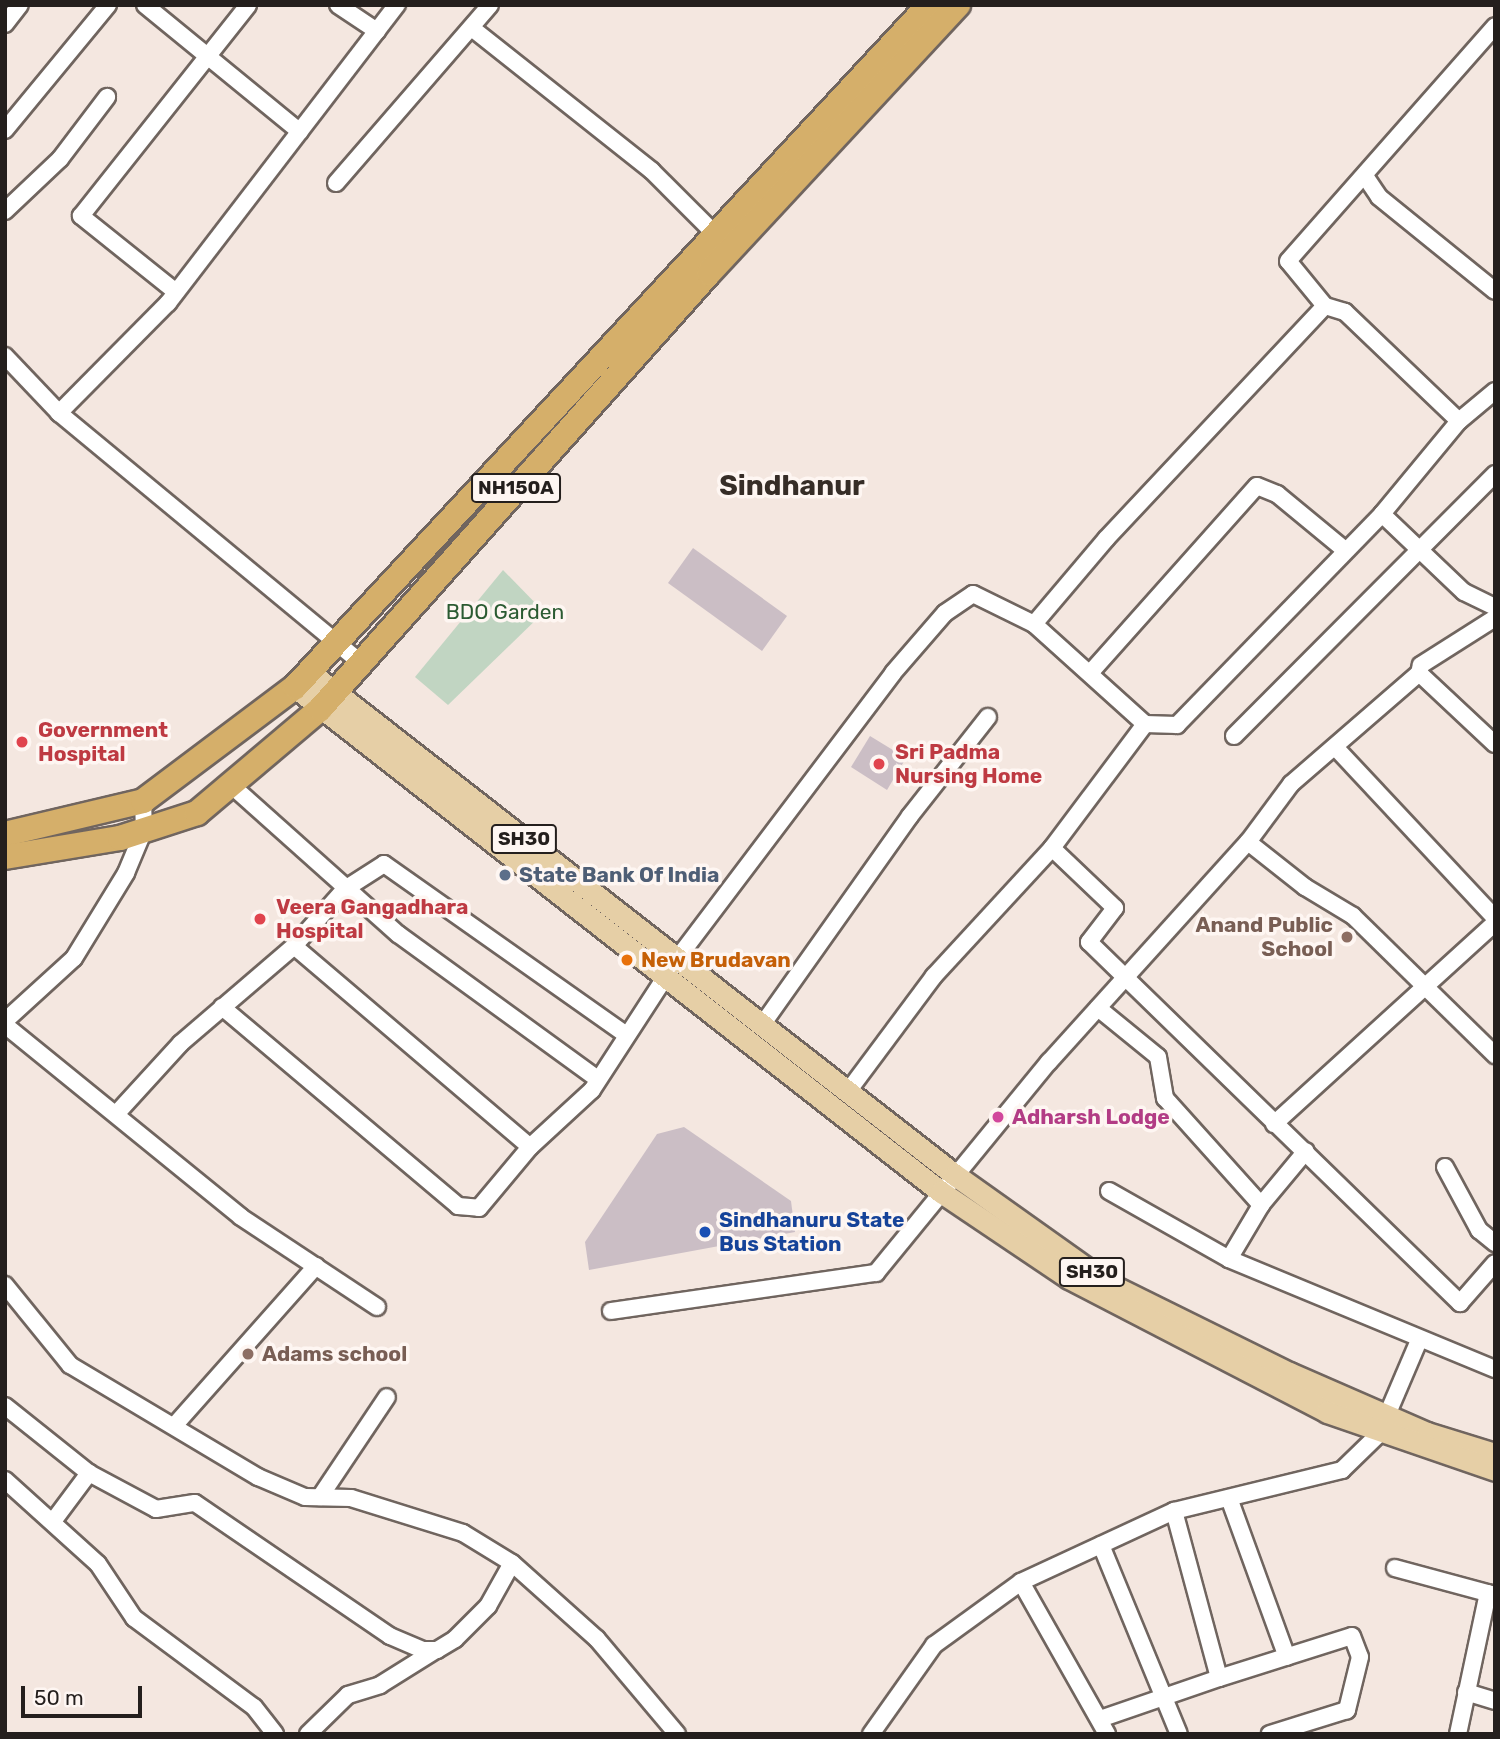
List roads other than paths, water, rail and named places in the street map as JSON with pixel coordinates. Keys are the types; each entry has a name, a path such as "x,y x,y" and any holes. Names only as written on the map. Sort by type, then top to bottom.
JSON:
{"highway":[{"name":"NH150A","path":"5,834 143,802 302,680 929,5"},
{"name":"NH150A","path":"5,857 144,830 197,813 328,700 709,272 958,5"}],"main road":[{"name":"SH30","path":"302,680 677,959 955,1175 1107,1283 1383,1425 1495,1454"},
{"path":"328,700 665,976 941,1192 1136,1317 1495,1471"}],"street":[{"path":"5,24 20,5"},
{"path":"5,130 108,5"},
{"path":"145,5 300,132"},
{"path":"176,292 81,216 248,5"},
{"path":"338,5 377,31"},
{"path":"59,413 176,292 397,5"},
{"path":"336,183 473,29 490,5"},
{"path":"1459,421 1345,312 1325,306 1288,261 1365,176 1371,163 1495,26"},
{"path":"473,29 652,171 716,235"},
{"path":"5,211 60,159 107,97"},
{"path":"1365,176 1378,197 1494,291"},
{"path":"1034,624 1105,539 1325,306"},
{"path":"5,356 12,375 361,663"},
{"path":"222,1007 458,1206 479,1208 530,1147 592,1090 596,1078 677,959 893,673 945,613 974,594 1034,624 1043,638 1091,672 1145,724 1177,724 1382,514 1459,421 1495,391"},
{"path":"1234,736 1421,553 1495,474"},
{"path":"1091,672 1257,486 1277,494 1345,550"},
{"path":"1382,514 1464,592 1495,607"},
{"path":"611,1311 876,1273 955,1175 1126,974 1248,842 1291,785 1419,673 1421,665 1495,618"},
{"path":"1419,673 1495,744"},
{"path":"762,1025 910,816 988,717"},
{"path":"849,1090 934,976 1052,848 1145,724"},
{"path":"1274,1124 1495,921 1335,747"},
{"path":"230,784 398,934 596,1078"},
{"path":"143,802 144,830 126,873 74,958 5,1023 118,1112 241,1217 377,1307"},
{"path":"1248,842 1304,887 1353,916 1495,1055"},
{"path":"1052,848 1115,908 1089,942 1126,974 1274,1124 1306,1151 1460,1303 1495,1263"},
{"path":"118,1112 181,1042 294,946 345,888 384,864 625,1034"},
{"path":"294,946 530,1147"},
{"path":"1098,1008 1158,1057 1166,1098 1261,1205"},
{"path":"1229,1259 1261,1205 1306,1151"},
{"path":"1445,1167 1479,1230 1495,1243"},
{"path":"1109,1191 1229,1259 1419,1340 1495,1369"},
{"path":"174,1426 316,1266"},
{"path":"5,1285 70,1365 258,1477 305,1497 351,1498 463,1533 512,1563 597,1639 677,1734"},
{"path":"871,1734 934,1645 1021,1582 1174,1511 1342,1470 1383,1425 1419,1340"},
{"path":"320,1497 387,1397"},
{"path":"5,1406 89,1473 156,1509 195,1503 390,1636 423,1650 437,1650"},
{"path":"54,1520 89,1473"},
{"path":"5,1480 54,1520 99,1564 134,1618 254,1707 275,1734"},
{"path":"1229,1498 1287,1657"},
{"path":"1174,1511 1219,1678"},
{"path":"1101,1545 1179,1734"},
{"path":"308,1734 348,1695 380,1685 437,1650 488,1606 512,1563"},
{"path":"1395,1568 1492,1594 1466,1692 1458,1734"},
{"path":"1021,1582 1104,1726 1165,1697 1352,1636 1360,1657 1347,1710 1270,1734"},
{"path":"1466,1692 1495,1701"}],"place":[{"name":"Government Hospital","path":"22,742"},
{"name":"Sri Padma Nursing Home","path":"879,764"},
{"name":"State Bank Of India","path":"505,875"},
{"name":"Veera Gangadhara Hospital","path":"260,919"},
{"name":"Anand Public School","path":"1347,937"},
{"name":"New Brudavan","path":"627,960"},
{"name":"Adharsh Lodge","path":"998,1117"},
{"name":"Sindhanuru State Bus Station","path":"705,1232"},
{"name":"Adams school","path":"248,1354"}],"district":[{"name":"Sindhanur","path":"792,486"}],"park label":[{"name":"BDO Garden","path":"505,612"}]}
